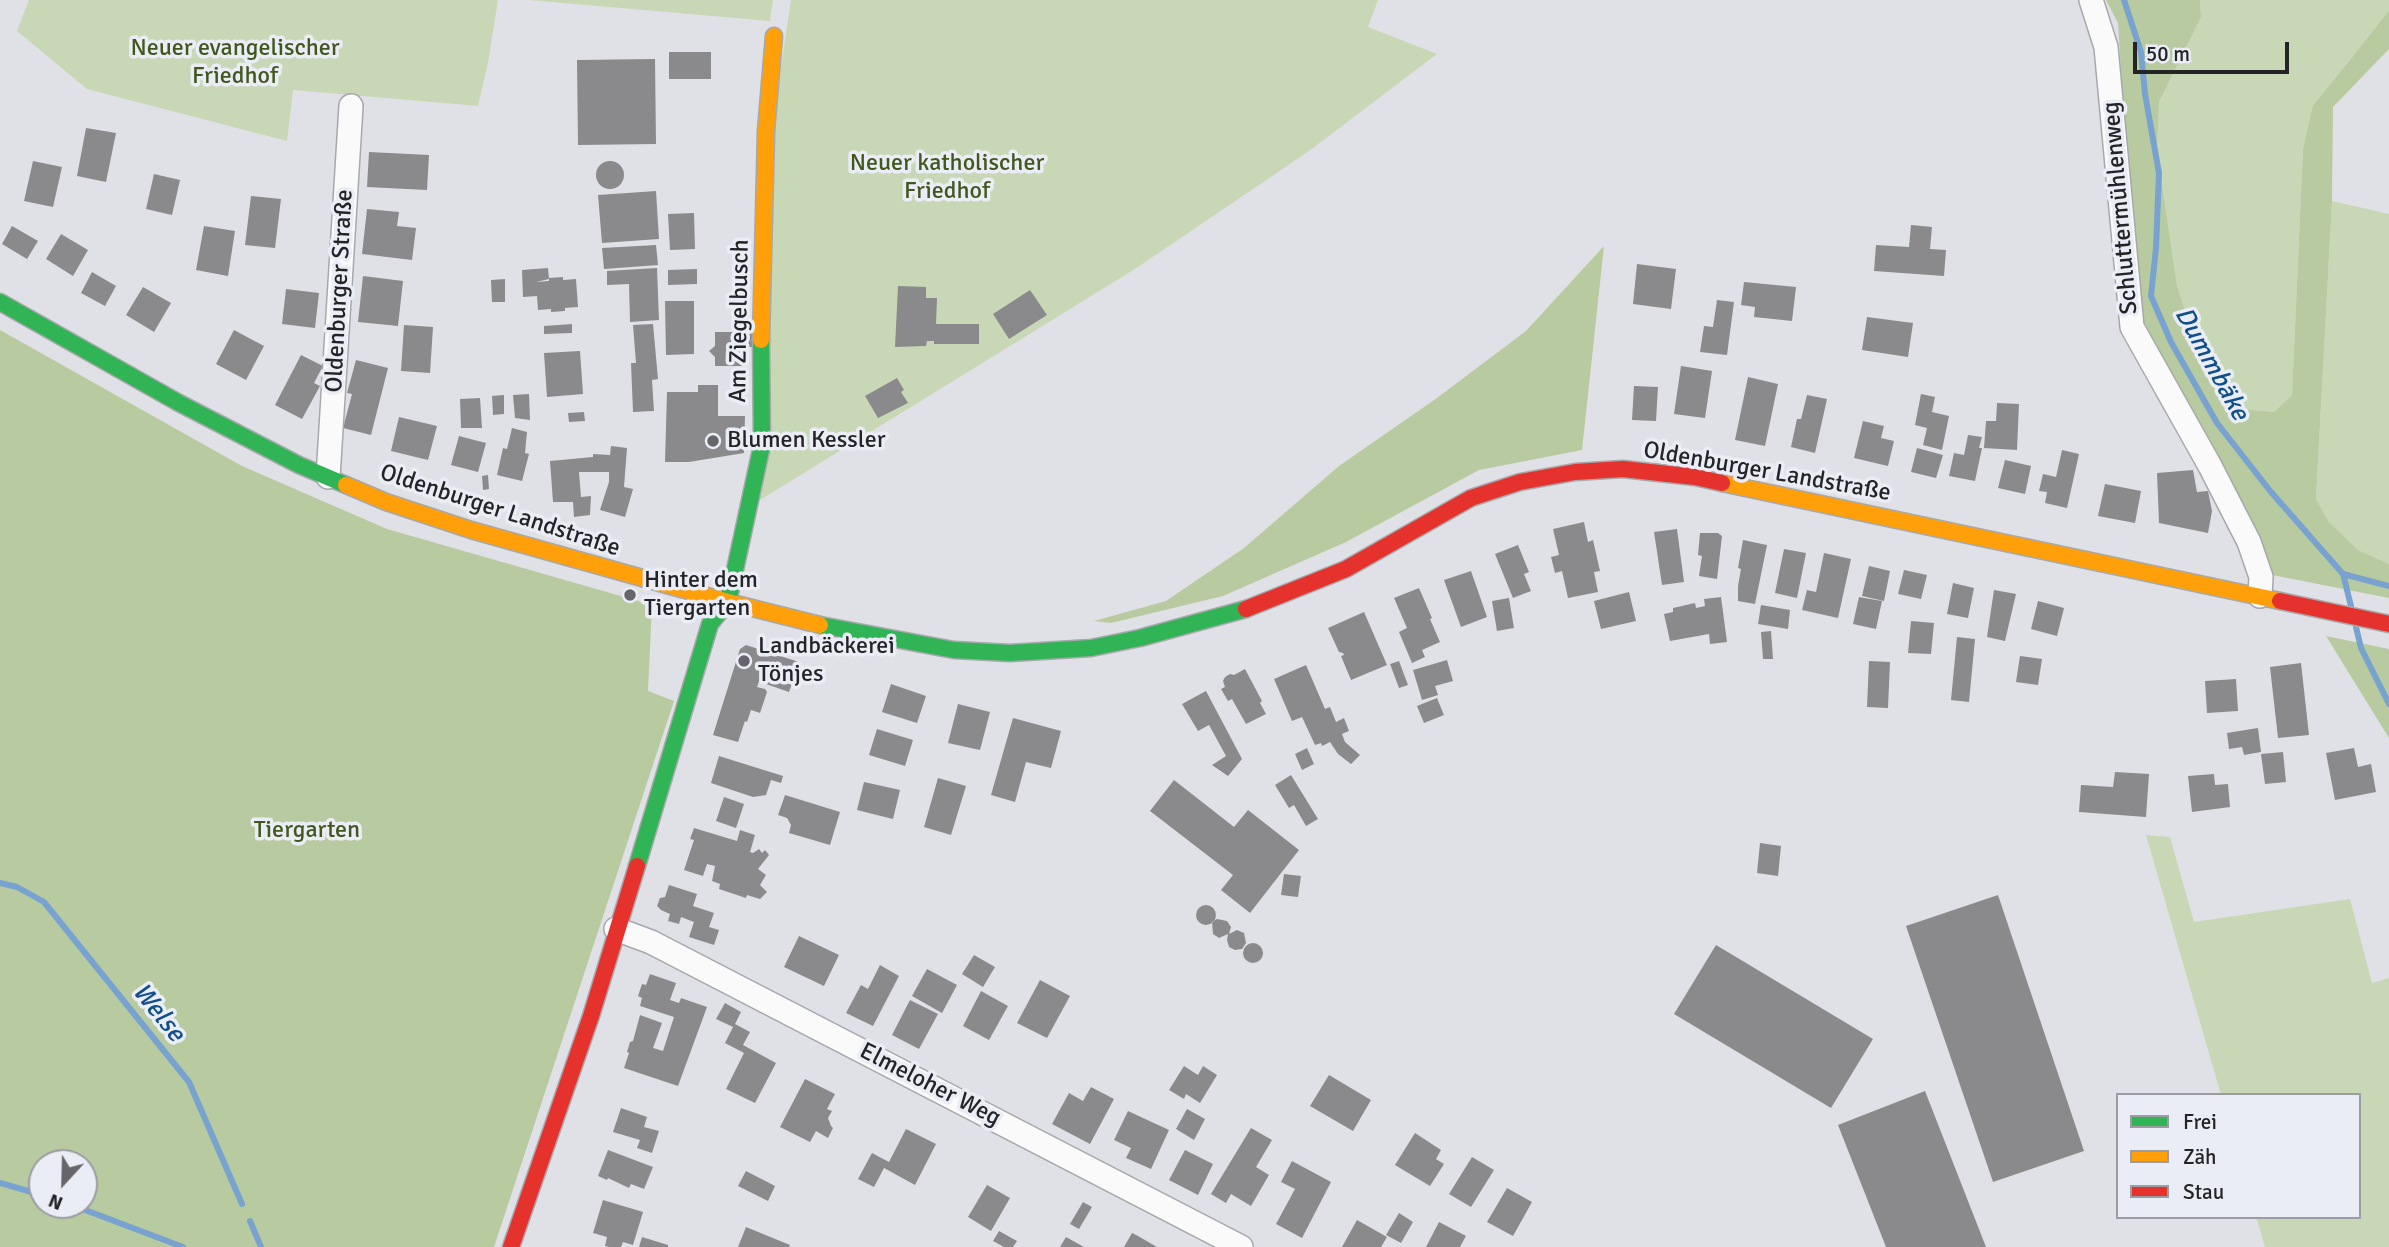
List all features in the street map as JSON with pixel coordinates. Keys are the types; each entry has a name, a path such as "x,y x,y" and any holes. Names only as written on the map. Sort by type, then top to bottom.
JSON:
{"main road":[{"name":"Am Ziegelbusch","path":"728,603 762,444 761,345 766,131 774,36"},
{"name":"Oldenburger Landstraße","path":"0,302 179,403 299,465 386,502 471,530 728,603 831,628 954,650 1010,653 1091,648 1237,612 1346,569 1471,498 1520,482 1575,472 1623,469 1695,477 2389,624"},
{"path":"511,1247 591,1016 710,624 728,603"}],"street":[{"name":"Schluttermühlenweg","path":"2091,0 2106,47 2132,327 2249,541 2261,577 2260,596"},
{"name":"Oldenburger Straße","path":"327,477 351,106"},
{"name":"Elmeloher Weg","path":"616,929 663,948 1241,1247"}],"green space":[{"name":"Neuer evangelischer Friedhof","path":"29,0 498,0 478,106 293,90 287,141 87,89 17,31"},
{"path":"529,0 773,0 770,21"},
{"name":"Neuer katholischer Friedhof","path":"791,0 1378,0 1368,27 1437,54 1309,151 1135,269 760,500 769,148"},
{"path":"2106,0 2200,0 2201,17 2159,102 2157,151 2177,285 2205,376 2240,409 2274,412 2292,395 2303,149 2313,106 2389,11 2389,49 2333,107 2332,201 2316,499 2329,522 2358,550 2389,564 2389,598 2262,573 2254,530 2136,307 2118,23"},
{"path":"2200,0 2389,0 2389,11 2385,18 2346,64 2303,149 2292,395 2274,412 2240,409 2205,376 2177,285 2157,151 2159,102 2201,17"},
{"path":"2332,201 2389,214 2389,564 2358,550 2329,522 2316,499"},
{"path":"1604,246 1582,450 1479,470 1346,542 1223,596 1111,623 1094,621 1166,601 1244,548 1339,466 1437,398 1526,331"},
{"name":"Tiergarten","path":"0,330 242,466 387,529 652,605 648,691 674,701 494,1247 0,1247"},
{"path":"2326,636 2389,649 2389,738"},
{"path":"2146,835 2170,837 2194,922 2350,899 2372,983 2389,978 2389,1247 2265,1247 2257,1219 2361,1219 2361,1093 2220,1093"}],"building":[{"path":"669,52 711,52 711,79 669,79"},
{"path":"655,59 656,144 578,145 577,60"},
{"path":"86,128 116,133 106,182 77,176"},
{"path":"369,152 429,155 427,190 367,187"},
{"path":"33,161 62,167 53,207 24,201"},
{"path":"610,161 620,165 624,175 620,185 610,189 600,185 596,175 600,165"},
{"path":"154,174 180,180 172,215 146,209"},
{"path":"656,191 659,239 602,243 598,195"},
{"path":"251,196 281,199 275,248 245,245"},
{"path":"367,209 399,212 397,226 416,228 412,260 362,254"},
{"path":"694,213 695,249 670,250 668,214"},
{"path":"1911,225 1932,227 1930,249 1946,250 1944,276 1874,271 1876,245 1909,247"},
{"path":"12,226 38,241 27,259 2,244"},
{"path":"204,226 235,231 228,276 196,270"},
{"path":"61,234 88,250 73,276 46,259"},
{"path":"656,245 658,265 604,269 602,248"},
{"path":"1637,264 1676,269 1671,309 1633,304"},
{"path":"548,268 549,279 576,279 578,307 565,308 565,311 538,310 537,296 523,297 522,270"},
{"path":"657,268 659,320 630,322 629,284 607,285 607,271"},
{"path":"697,269 697,284 668,285 668,270"},
{"path":"92,272 116,286 105,306 81,293"},
{"path":"363,276 403,281 398,326 358,322"},
{"path":"505,279 505,302 492,302 491,280"},
{"path":"1744,282 1796,287 1792,321 1754,317 1755,307 1741,305"},
{"path":"898,286 926,287 926,298 937,298 936,324 979,324 979,344 934,344 934,341 927,341 926,346 895,347"},
{"path":"143,287 171,303 154,332 126,315"},
{"path":"286,289 319,293 315,328 282,324"},
{"path":"1030,290 1047,315 1009,339 993,314"},
{"path":"1717,300 1734,302 1727,355 1700,352 1704,326 1713,327"},
{"path":"665,301 694,301 694,354 666,355"},
{"path":"1867,317 1913,323 1908,357 1862,350"},
{"path":"742,321 752,321 752,347 742,347 742,366 715,366 715,357 709,351 715,346 715,332 742,332"},
{"path":"572,324 572,333 544,334 544,326"},
{"path":"653,324 658,379 652,380 654,411 633,412 631,363 636,363 633,325"},
{"path":"404,325 433,327 430,373 401,371"},
{"path":"234,330 264,346 246,380 216,364"},
{"path":"580,351 583,394 547,397 544,353"},
{"path":"301,355 323,366 314,383 320,386 302,419 275,405"},
{"path":"356,360 388,368 371,435 343,428 352,394 347,393"},
{"path":"1681,366 1712,371 1705,418 1674,414"},
{"path":"1748,377 1778,384 1765,446 1735,440"},
{"path":"897,378 908,403 878,418 865,396"},
{"path":"698,385 718,385 718,416 745,416 744,453 689,462 665,462 667,392 698,392"},
{"path":"1634,386 1658,387 1656,421 1632,420"},
{"path":"529,394 530,420 515,418 513,395"},
{"path":"1921,394 1935,397 1932,412 1949,416 1942,450 1923,445 1927,428 1915,425"},
{"path":"504,395 504,414 493,415 492,396"},
{"path":"1807,395 1827,399 1815,453 1791,447 1797,419 1801,419"},
{"path":"480,398 482,428 461,428 460,399"},
{"path":"1997,403 2019,404 2017,450 1984,448 1986,421 1996,421"},
{"path":"584,412 585,421 569,422 568,413"},
{"path":"399,417 437,426 428,460 391,451"},
{"path":"1863,421 1884,426 1881,438 1894,441 1888,466 1854,458"},
{"path":"512,428 527,432 525,453 529,454 522,481 497,475 503,448 507,449"},
{"path":"1968,435 1982,437 1975,481 1949,476 1954,453 1964,455"},
{"path":"459,436 486,443 478,472 451,465"},
{"path":"611,446 627,448 624,487 633,489 625,517 600,510 609,482 609,472 579,472 581,497 591,496 590,515 574,517 573,502 553,502 550,461 593,457 593,454 610,455"},
{"path":"1917,448 1943,455 1936,478 1911,472"},
{"path":"2062,450 2079,454 2067,508 2045,503 2047,492 2039,491 2043,474 2056,477"},
{"path":"2005,460 2031,466 2025,494 1998,488"},
{"path":"2193,470 2197,492 2208,491 2212,511 2208,533 2159,523 2157,473"},
{"path":"488,475 489,489 483,490 482,476"},
{"path":"2105,484 2141,491 2135,523 2098,516"},
{"path":"1584,522 1588,542 1593,540 1600,571 1594,572 1598,592 1568,598 1562,571 1555,573 1551,557 1559,555 1553,529"},
{"path":"1677,529 1684,582 1662,585 1654,532"},
{"path":"1700,533 1718,533 1722,536 1717,579 1699,576 1702,556 1698,555"},
{"path":"1743,540 1767,545 1755,604 1738,601 1741,569 1738,568"},
{"path":"1518,545 1529,572 1524,574 1531,591 1513,598 1495,554"},
{"path":"1784,549 1806,553 1797,598 1775,593"},
{"path":"1824,553 1851,559 1838,618 1802,610 1807,590 1816,592"},
{"path":"1869,566 1890,571 1884,601 1862,596"},
{"path":"1904,570 1927,575 1921,599 1898,594"},
{"path":"1471,571 1487,617 1461,627 1444,580"},
{"path":"1953,583 1974,588 1968,618 1947,614"},
{"path":"1419,588 1440,642 1422,650 1425,657 1412,663 1399,632 1407,628 1394,598"},
{"path":"1994,590 2016,594 2005,641 1987,637"},
{"path":"1629,592 1636,621 1601,629 1594,601"},
{"path":"1721,597 1727,642 1710,644 1709,634 1670,641 1664,614 1673,612 1673,608 1695,603 1696,608 1705,606 1704,599"},
{"path":"1859,597 1882,601 1876,629 1853,624"},
{"path":"1509,598 1514,628 1497,631 1492,601"},
{"path":"2038,601 2064,608 2057,636 2031,629"},
{"path":"1761,605 1790,610 1788,629 1758,624"},
{"path":"1364,612 1387,665 1351,680 1341,656 1344,655 1339,652 1328,628"},
{"path":"1911,621 1934,623 1931,654 1908,653"},
{"path":"1771,631 1773,659 1763,659 1761,632"},
{"path":"1957,637 1975,639 1969,702 1951,700"},
{"path":"746,645 799,662 796,670 804,673 800,686 792,683 789,692 766,684 767,681 760,679 757,687 767,692 760,713 751,710 738,742 713,735 740,649"},
{"path":"2020,656 2042,659 2038,685 2016,682"},
{"path":"1447,660 1453,681 1435,686 1438,695 1422,700 1413,670"},
{"path":"1399,661 1408,685 1399,688 1390,664"},
{"path":"1869,661 1890,662 1888,708 1867,707"},
{"path":"2301,663 2309,735 2278,738 2270,667"},
{"path":"1306,665 1325,709 1330,707 1336,722 1344,718 1349,731 1342,734 1345,742 1360,755 1351,764 1338,754 1330,742 1322,746 1321,743 1315,745 1302,717 1292,721 1274,679"},
{"path":"1245,669 1266,714 1246,724 1232,699 1228,701 1221,689 1225,687 1225,677"},
{"path":"2236,679 2238,711 2207,713 2205,681"},
{"path":"891,684 926,696 917,723 882,712"},
{"path":"1206,691 1242,759 1228,776 1212,765 1226,756 1209,725 1198,731 1182,704"},
{"path":"1437,698 1444,715 1424,723 1417,706"},
{"path":"958,704 990,712 980,750 948,743"},
{"path":"1013,718 1061,731 1051,768 1026,762 1015,802 991,795"},
{"path":"2258,728 2261,752 2244,755 2242,747 2229,749 2227,733"},
{"path":"877,729 913,740 905,766 869,755"},
{"path":"1307,748 1314,764 1302,770 1295,754"},
{"path":"2354,748 2358,767 2371,764 2376,792 2335,800 2326,753"},
{"path":"2283,752 2286,782 2265,784 2261,754"},
{"path":"719,756 783,776 781,783 771,780 766,795 753,797 711,783"},
{"path":"2115,772 2149,774 2146,817 2079,812 2081,785 2113,787"},
{"path":"2214,774 2215,785 2228,784 2230,807 2192,812 2188,776"},
{"path":"1291,775 1318,819 1306,826 1294,805 1289,808 1275,785"},
{"path":"938,778 966,786 951,835 924,827"},
{"path":"1174,780 1234,827 1248,810 1299,850 1250,913 1221,890 1233,875 1150,811"},
{"path":"864,782 900,790 893,819 857,810"},
{"path":"785,795 840,812 830,845 789,833 791,825 787,818 778,815"},
{"path":"724,797 744,804 736,828 716,821"},
{"path":"694,828 737,841 740,830 755,835 750,852 759,849 762,853 765,850 769,855 758,869 766,875 760,885 767,892 760,899 747,895 746,898 719,889 720,884 712,881 715,866 707,864 703,876 684,870 694,840 690,839"},
{"path":"1760,843 1781,846 1778,876 1757,873"},
{"path":"1284,874 1301,876 1298,897 1281,895"},
{"path":"669,885 697,894 693,906 714,913 709,927 719,930 714,945 689,937 694,922 681,917 679,924 668,921 670,914 657,906 660,898 665,897"},
{"path":"1998,895 2084,1151 1993,1182 1906,926"},
{"path":"1206,905 1213,908 1216,915 1213,922 1206,925 1199,922 1196,915 1199,908"},
{"path":"1217,919 1227,921 1231,927 1229,934 1237,930 1244,933 1246,943 1242,949 1229,947 1228,934 1219,938 1213,934 1212,922"},
{"path":"799,936 839,955 824,986 784,967"},
{"path":"1253,943 1260,946 1263,953 1260,960 1253,963 1246,960 1243,953 1246,946"},
{"path":"1716,945 1873,1039 1831,1108 1674,1014"},
{"path":"974,955 995,967 983,987 962,974"},
{"path":"880,965 899,976 873,1026 846,1013 861,985 868,989"},
{"path":"927,969 957,985 942,1013 912,996"},
{"path":"650,974 676,983 670,1000 679,1003 681,998 707,1007 678,1086 624,1068 640,1015 662,1023 653,1048 663,1051 674,1017 640,1006 642,998 638,996 642,984 646,985"},
{"path":"1040,980 1070,996 1047,1038 1017,1023"},
{"path":"981,991 1008,1006 989,1040 963,1026"},
{"path":"910,1000 938,1014 919,1049 892,1035"},
{"path":"725,1003 741,1012 735,1024 750,1032 743,1045 776,1063 755,1103 726,1089 744,1053 725,1043 733,1027 716,1019"},
{"path":"1184,1066 1198,1075 1203,1066 1217,1075 1200,1103 1186,1094 1184,1099 1169,1090"},
{"path":"1329,1075 1371,1100 1353,1131 1310,1106"},
{"path":"805,1079 835,1094 827,1109 832,1111 828,1118 833,1128 828,1138 816,1131 810,1142 780,1127"},
{"path":"1091,1087 1114,1099 1090,1144 1052,1124 1069,1093 1083,1101"},
{"path":"1925,1091 1986,1247 1886,1247 1838,1125"},
{"path":"621,1108 647,1117 644,1127 659,1131 652,1153 637,1148 640,1140 613,1132"},
{"path":"1187,1109 1205,1119 1194,1140 1176,1129"},
{"path":"1128,1111 1169,1130 1151,1169 1126,1158 1131,1148 1114,1140"},
{"path":"1251,1128 1272,1140 1256,1167 1269,1175 1251,1206 1231,1194 1226,1203 1211,1194"},
{"path":"906,1129 936,1144 915,1185 884,1168 874,1187 858,1179 872,1153 889,1162"},
{"path":"1415,1133 1441,1150 1436,1159 1444,1164 1430,1186 1395,1165"},
{"path":"608,1150 653,1167 644,1189 631,1184 629,1188 598,1176"},
{"path":"1185,1150 1213,1164 1198,1195 1169,1180"},
{"path":"1472,1157 1494,1170 1471,1207 1449,1194"},
{"path":"1292,1161 1331,1182 1302,1238 1276,1224 1295,1189 1281,1182"},
{"path":"746,1171 775,1186 768,1201 738,1186"},
{"path":"987,1185 1010,1198 991,1231 968,1217"},
{"path":"1507,1188 1532,1202 1513,1236 1487,1222"},
{"path":"603,1200 643,1212 633,1245 623,1242 621,1247 605,1246 607,1237 593,1233"},
{"path":"1083,1202 1092,1207 1079,1229 1070,1224"},
{"path":"1399,1213 1413,1222 1401,1243 1386,1235"},
{"path":"1357,1220 1387,1237 1381,1247 1342,1247"},
{"path":"1439,1222 1466,1236 1460,1247 1426,1247"},
{"path":"746,1227 790,1245 738,1247"},
{"path":"999,1231 1017,1241 1013,1247 1004,1247 993,1241"},
{"path":"1132,1233 1138,1236 1157,1247 1124,1247"},
{"path":"642,1237 668,1245 668,1247 639,1247"},
{"path":"1066,1237 1084,1247 1060,1247"}],"waterway":[{"name":"Dummbäke","path":"2124,0 2141,52 2145,94 2159,173 2151,296 2171,342 2217,423 2271,492 2343,574 2351,606"},
{"path":"2343,574 2389,586"},
{"name":"Dummbäke","path":"2356,627 2361,648 2389,704"},
{"name":"Welse","path":"0,883 17,887 44,902 189,1082 242,1204"},
{"name":"Welse","path":"0,1183 28,1191"},
{"name":"Welse","path":"98,1215 183,1247"},
{"name":"Welse","path":"250,1221 261,1247"}],"traffic: fast":[{"path":"0,302 179,403 299,465 346,485"},
{"path":"728,602 762,445 761,340"},
{"path":"637,866 710,624 728,602"},
{"path":"820,625 954,650 1010,653 1091,648 1140,638 1246,609"}],"traffic: slow":[{"path":"761,340 766,131 774,36"},
{"path":"1722,483 2280,601"},
{"path":"346,485 386,502 471,530 820,625"}],"traffic: jam":[{"path":"1246,609 1346,569 1471,498 1520,482 1575,472 1623,469 1695,477 1722,483"},
{"path":"2280,601 2389,624"},
{"path":"511,1247 591,1016 637,866"}],"place":[{"name":"Blumen Kessler","path":"713,441"},
{"name":"Hinter dem Tiergarten","path":"630,595"},
{"name":"Landbäckerei Tönjes","path":"744,661"}]}
